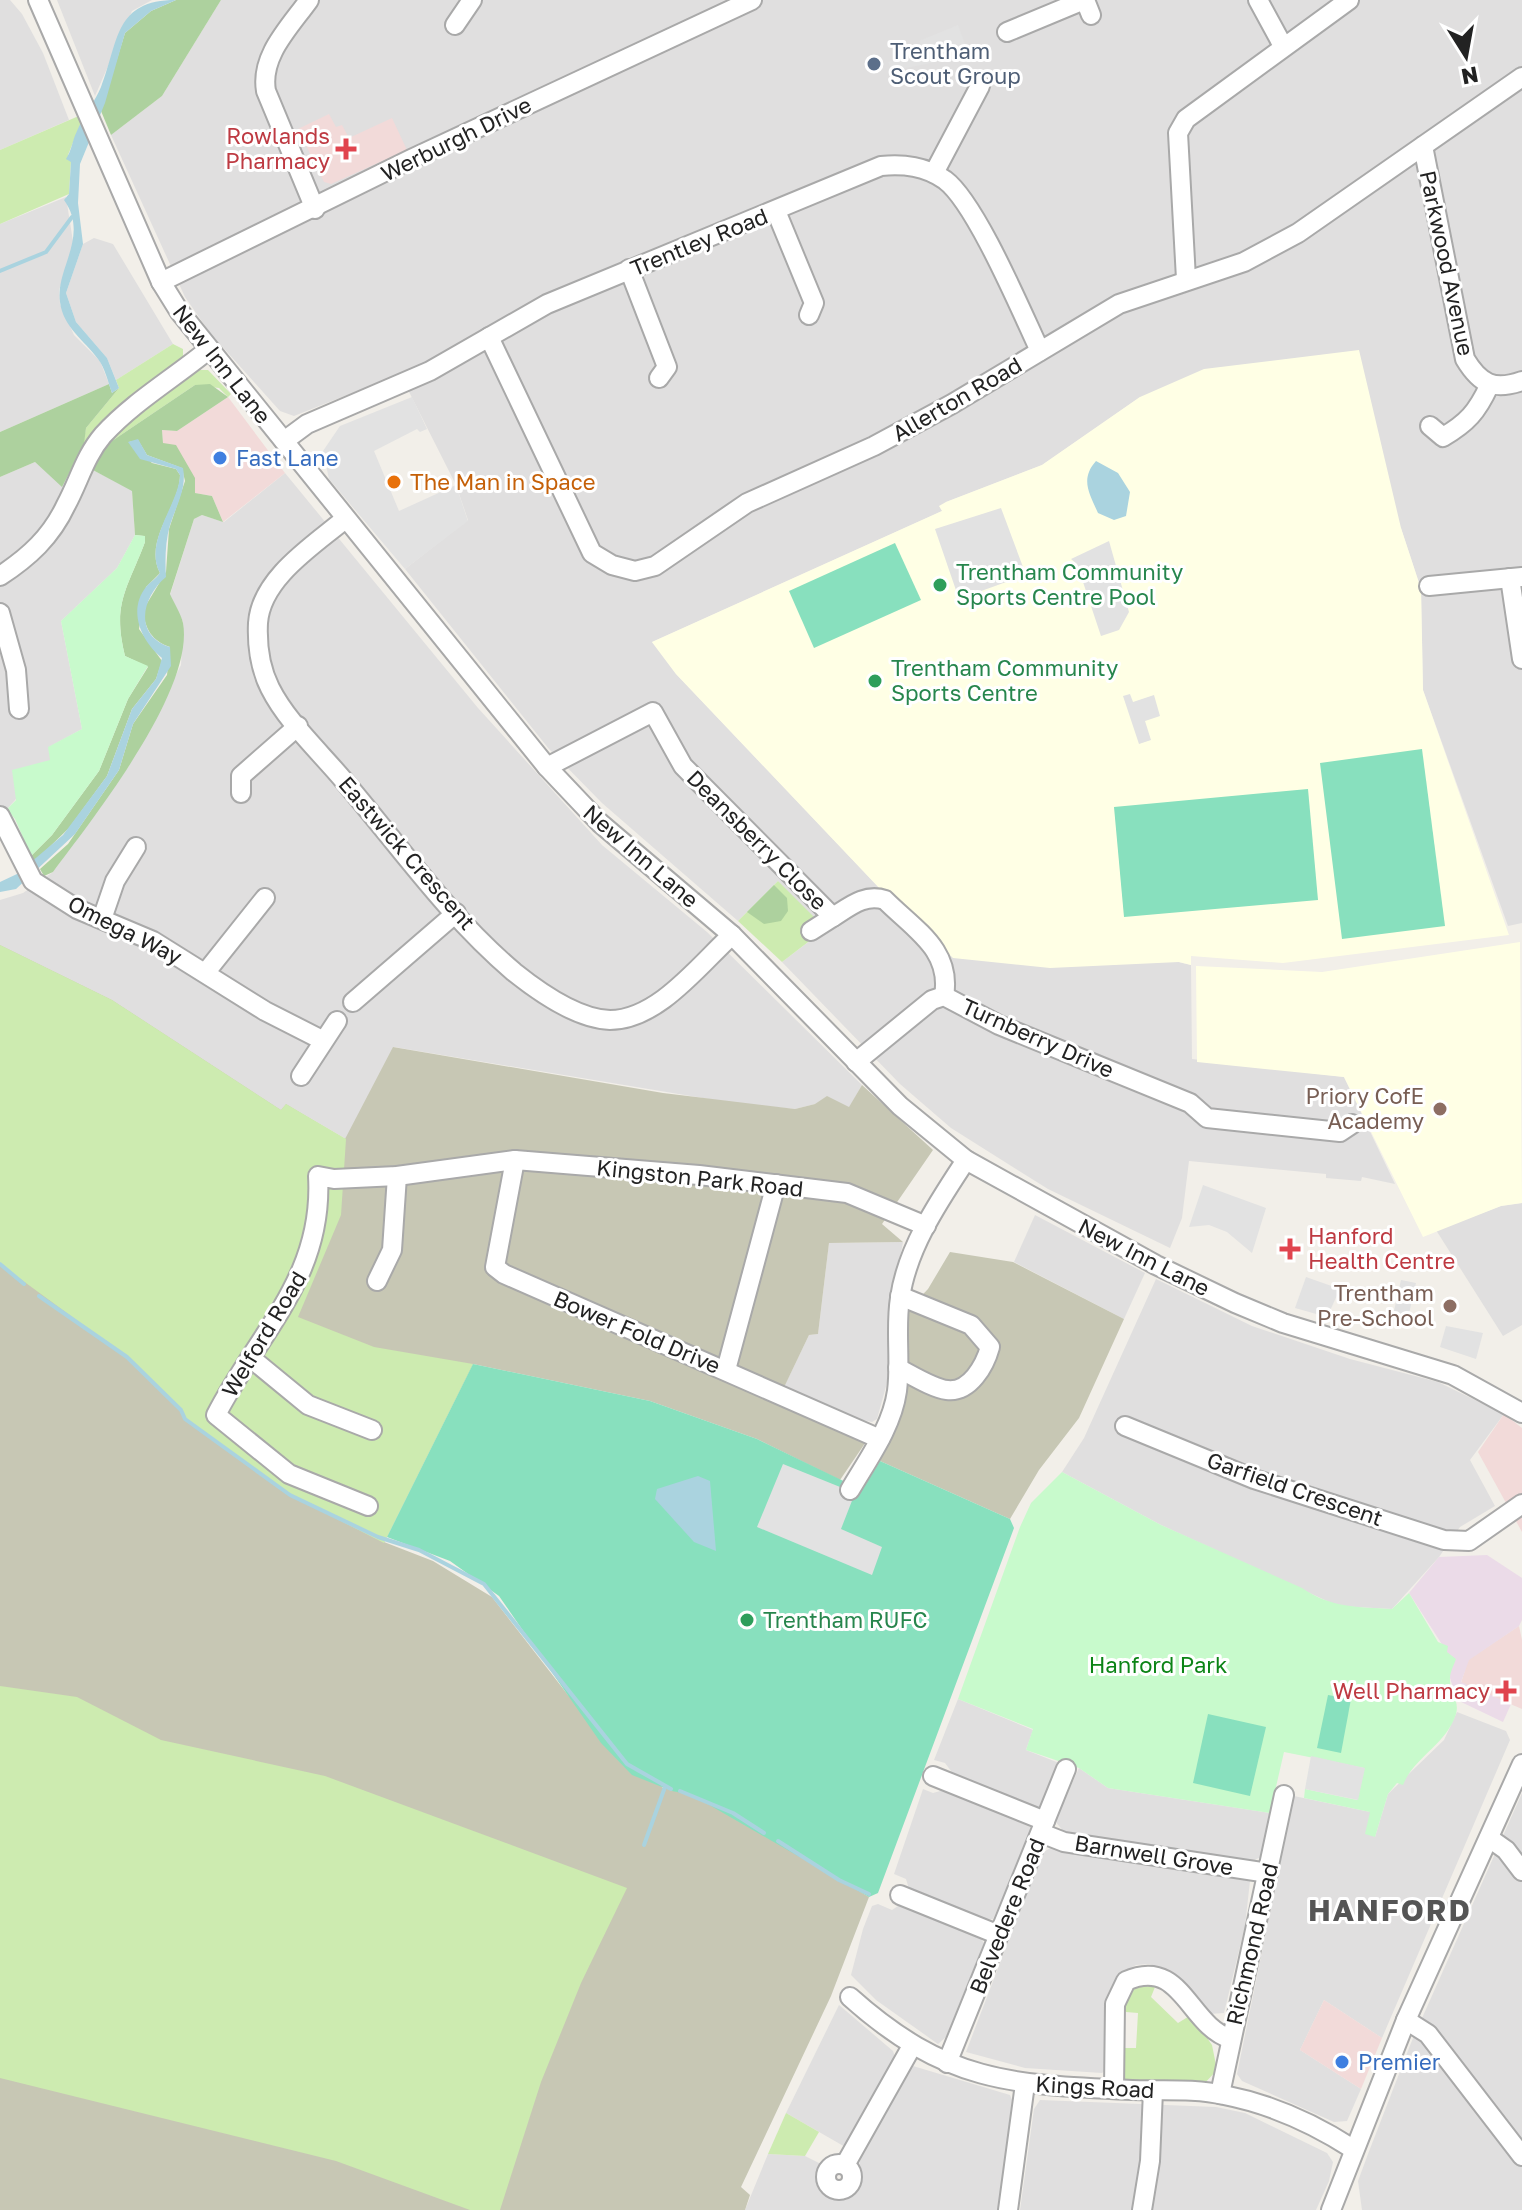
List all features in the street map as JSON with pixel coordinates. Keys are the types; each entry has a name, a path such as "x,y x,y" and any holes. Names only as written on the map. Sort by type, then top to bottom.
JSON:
{"street":[{"name":"New Inn Lane","path":"38,0 161,282 208,350 345,519 547,767 600,823 732,935 900,1106 966,1160 1156,1265 1235,1303 1283,1323 1453,1375 1522,1413"},
{"path":"309,0 268,59 264,75 272,106 315,209"},
{"path":"455,25 472,0"},
{"path":"706,0 715,17"},
{"name":"Werburgh Drive","path":"161,282 315,209 411,159 752,0"},
{"path":"1258,0 1283,46"},
{"path":"1186,279 1178,133 1186,119 1349,0"},
{"path":"1020,31 1087,5"},
{"name":"Allerton Road","path":"489,337 592,553 612,565 635,571 655,566 747,503 874,446 1119,304 1244,262 1298,233 1522,77"},
{"path":"980,96 934,173 949,183 987,241 1040,351"},
{"name":"Parkwood Avenue","path":"1423,146 1465,359 1473,373 1489,386"},
{"name":"Trentley Road","path":"284,441 307,424 430,371 547,304 629,269 881,166 901,164 934,173"},
{"path":"776,211 817,308"},
{"path":"629,269 668,371"},
{"path":"0,576 28,558 50,533 85,460 104,435 133,407 208,350"},
{"path":"1438,437 1471,420 1489,386 1504,387 1522,381"},
{"name":"Eastwick Crescent","path":"345,519 297,560 269,591 258,619 259,651 270,688 298,726 456,913 513,971 551,999 607,1020 643,1012 654,1005 732,935"},
{"path":"1429,586 1516,577 1522,659"},
{"path":"0,613 10,640 14,701"},
{"name":"Deansberry Close","path":"547,767 659,708 683,766 833,917 875,896 885,900 940,954 947,976 944,996"},
{"path":"236,782 298,726"},
{"name":"Omega Way","path":"0,816 13,836 22,864 33,881 77,909 153,941 265,1011 322,1040"},
{"path":"102,919 115,881 135,859"},
{"path":"206,972 254,905"},
{"path":"353,1002 456,913"},
{"path":"811,931 833,917"},
{"name":"Turnberry Drive","path":"856,1062 932,1000 944,996 1167,1103 1190,1103 1207,1118 1347,1134"},
{"path":"301,1076 337,1021"},
{"name":"Kingston Park Road","path":"397,1176 515,1160 776,1184 847,1193 926,1226"},
{"name":"Bower Fold Drive","path":"515,1160 495,1267 504,1274 880,1439"},
{"path":"850,1490 880,1439 897,1393 900,1296 926,1226 966,1160"},
{"name":"Welford Road","path":"368,1506 289,1474 216,1415 235,1379 252,1359 292,1294 312,1247 320,1206 318,1176 334,1179 397,1176"},
{"path":"377,1281 392,1250 397,1176"},
{"path":"726,1370 776,1184"},
{"path":"898,1368 947,1390 962,1387 979,1373 990,1347 971,1325 900,1296"},
{"path":"252,1359 308,1405 372,1430"},
{"name":"Garfield Crescent","path":"1125,1426 1254,1479 1444,1540 1469,1541 1522,1504"},
{"path":"1333,2209 1353,2149 1406,2020 1522,1764"},
{"name":"Belvedere Road","path":"947,2063 1066,1769"},
{"name":"Barnwell Grove","path":"934,1776 1043,1827 1064,1842 1268,1873"},
{"name":"Richmond Road","path":"1220,2094 1284,1795"},
{"path":"1489,1838 1506,1850 1522,1871"},
{"path":"896,1893 999,1935"},
{"path":"1114,2089 1115,2004 1126,1981 1140,1975 1154,1975 1169,1981 1218,2035 1231,2039"},
{"name":"Kings Road","path":"850,1997 912,2046 947,2063 1025,2084 1220,2094 1288,2114 1353,2149"},
{"path":"1406,2020 1428,2034 1522,2156"},
{"path":"845,2165 912,2046"},
{"path":"1008,2210 1025,2084"},
{"path":"1142,2210 1150,2161 1153,2091"}],"shaded area":[{"path":"0,0 10,0 22,14 43,53 69,120 0,150"},
{"path":"57,0 152,0 132,11 95,96"},
{"path":"221,0 1522,0 1522,923 1508,926 1423,690 1421,589 1401,528 1140,397 1042,465 946,502 942,511 652,642 676,674 883,892 1191,965 1192,1059 1344,1077 1395,1184 1362,1177 1361,1181 1326,1178 1326,1174 1189,1161 1182,1218 1170,1248 1048,1189 951,1128 900,1084 782,962 815,937 778,881 738,921 602,803 549,749 405,569 468,520 456,485 400,374 294,416 280,411 210,333 185,297 111,135 162,96"},
{"path":"958,25 969,55 892,71 888,62 922,49 919,41"},
{"path":"329,114 336,127 342,125 349,138 392,118 407,150 331,184 324,182 298,129"},
{"path":"66,197 74,248 59,290 60,304 74,335 100,361 109,384 0,432 0,224"},
{"path":"94,238 113,244 173,344 116,380 107,358 76,322 66,293 83,244"},
{"path":"1359,350 1401,528 1421,589 1423,690 1509,935 1283,963 1191,956 1191,965 1179,962 1050,968 953,958 883,892 676,674 652,642 942,511 939,506 946,502 1042,465 1140,397 1204,369"},
{"path":"228,397 285,473 223,522 212,496 194,493 163,443 162,430 177,431"},
{"name":"The Man in Space","path":"412,397 427,429 420,432 417,429 374,451 399,511 456,485 468,521 405,569 329,479 323,451 340,426"},
{"path":"35,462 62,486 71,470 91,469 132,490 135,535 117,568 61,621 82,729 49,747 51,760 7,809 0,806 0,477"},
{"path":"285,473 478,708 602,845 707,932 862,1085 849,1108 815,1104 795,1109 739,1104 394,1047 346,1139 286,1104 281,1110 112,1000 0,945 0,900 23,893 53,872 129,766 181,665 183,622 170,595 194,519 202,515 224,522"},
{"path":"1001,508 1026,575 959,599 935,529"},
{"path":"1109,541 1129,612 1119,630 1101,636 1077,564 1071,559"},
{"path":"1130,694 1133,702 1154,695 1160,716 1145,721 1151,740 1139,744 1123,696"},
{"name":"Priory CofE Academy","path":"1520,942 1522,1203 1501,1206 1423,1237 1344,1077 1197,1062 1196,966 1322,972"},
{"path":"0,945 112,1000 281,1110 286,1104 345,1139 393,1047 663,1093 795,1109 815,1104 827,1096 849,1107 862,1085 933,1150 882,1224 903,1242 829,1243 818,1334 809,1335 777,1402 872,1433 840,1480 757,1439 650,1401 473,1364 384,1542 433,1561 492,1597 568,1695 663,1788 692,1795 731,1815 869,1897 831,1996 741,2187 750,2195 745,2210 0,2210"},
{"path":"1203,1185 1266,1208 1252,1253 1227,1232 1209,1225 1189,1227"},
{"path":"1522,1203 1522,1325 1503,1336 1436,1230 1501,1206"},
{"path":"1035,1215 1145,1273 1124,1319 1014,1262"},
{"path":"903,1242 889,1319 890,1372 877,1419 872,1422 862,1420 784,1387 809,1335 818,1334 829,1243"},
{"path":"950,1252 1013,1262 1124,1319 1079,1418 1039,1470 1010,1519 880,1461 898,1413 907,1311 928,1289"},
{"path":"1306,1277 1340,1289 1327,1317 1295,1308"},
{"path":"1156,1279 1252,1326 1350,1359 1438,1382 1504,1414 1470,1460 1495,1506 1460,1527 1439,1557 1392,1609 1338,1606 1161,1525 1062,1472 1084,1438"},
{"path":"1401,1280 1416,1283 1406,1327 1391,1324"},
{"path":"1446,1326 1483,1333 1476,1359 1440,1347"},
{"path":"1504,1414 1522,1428 1522,1532 1478,1452"},
{"name":"Trentham RUFC","path":"783,1464 855,1493 841,1529 882,1547 872,1575 757,1527"},
{"path":"1487,1555 1522,1578 1522,1620 1519,1626 1469,1660 1461,1682 1511,1704 1503,1722 1457,1700 1447,1652 1409,1593 1439,1557"},
{"path":"1519,1626 1522,1640 1522,1709 1461,1683 1468,1660"},
{"path":"958,1699 1033,1730 1026,1750 1059,1763 1039,1810 954,1775 945,1763 934,1760"},
{"path":"1457,1712 1506,1731 1510,1740 1382,2038 1324,2000 1300,2050 1361,2089 1347,2121 1334,2122 1242,2081 1237,2074 1294,1796 1370,1812 1375,1837 1388,1794 1444,1740"},
{"path":"1311,1756 1365,1768 1358,1800 1305,1789"},
{"path":"1079,1768 1108,1788 1270,1813 1261,1857 1250,1862 1064,1832 1055,1821"},
{"path":"923,1789 933,1793 944,1790 1030,1827 1031,1834 993,1919 985,1920 909,1889 906,1879 894,1874"},
{"path":"1522,1793 1522,2210 1362,2210 1358,2181 1368,2154 1411,2043"},
{"path":"1052,1847 1068,1853 1250,1881 1245,1926 1224,2013 1210,2014 1170,1971 1149,1964 1136,1965 1125,1971 1111,1991 1106,2070 1102,2073 1025,2068 966,2052 1042,1853"},
{"path":"878,1904 892,1910 901,1904 979,1937 984,1943 946,2037 938,2044 876,2000 851,1975 863,1929 872,1906"},
{"path":"1324,2000 1382,2038 1361,2089 1300,2050"},
{"path":"839,2005 893,2051 895,2057 847,2148 786,2113"},
{"path":"913,2066 1010,2095 1012,2100 998,2210 745,2210 768,2154 805,2156 821,2164 818,2177 829,2196 846,2200 854,2194 861,2174 859,2159"},
{"path":"1040,2100 1216,2107 1245,2113 1327,2153 1333,2162 1329,2181 1316,2210 1020,2210 1034,2109"}],"green space":[{"path":"176,0 221,0 162,96 111,135 101,111 125,33 151,11"},
{"path":"81,115 82,120 68,155 71,161 69,194 0,224 0,150"},
{"path":"173,344 183,349 183,359 83,445 86,428 119,388 116,380"},
{"path":"208,370 231,394 228,397 219,388 195,385 109,443 130,421 189,374"},
{"path":"109,384 112,393 119,388 86,428 84,444 62,487 35,462 0,477 0,432"},
{"path":"210,384 228,397 177,431 162,430 163,443 176,445 195,478 195,493 212,496 223,522 202,515 194,519 170,594 183,623 182,651 173,683 158,717 115,787 53,872 44,876 40,869 68,844 119,770 133,724 167,675 170,647 150,633 143,610 166,572 169,529 185,481 182,468 147,455 138,440 129,442 152,463 176,469 180,475 156,548 160,573 146,587 139,629 162,661 156,679 132,709 107,776 69,828 35,861 31,856 52,835 99,771 128,699 148,667 125,656 121,638 123,597 145,542 144,536 135,535 132,491 91,469 109,443 195,385"},
{"path":"135,535 145,536 145,542 123,597 121,638 125,656 148,666 128,699 99,771 52,835 31,856 15,819 7,809 16,800 12,770 50,760 48,747 82,729 61,621 117,568"},
{"path":"895,543 921,600 814,648 789,591"},
{"path":"1422,749 1445,926 1342,939 1320,763"},
{"path":"1308,789 1318,900 1124,917 1114,807"},
{"path":"778,881 818,921 816,936 782,962 738,921"},
{"path":"774,885 787,898 788,911 781,921 764,924 747,912"},
{"path":"0,945 112,1000 281,1110 286,1104 346,1139 341,1215 298,1317 374,1347 473,1364 384,1543 290,1495 185,1419 181,1410 127,1357 0,1264"},
{"name":"Trentham RUFC","path":"473,1364 650,1401 757,1439 862,1490 880,1461 1010,1519 1014,1528 878,1893 869,1897 692,1795 672,1791 632,1775 601,1743 499,1596 450,1561 387,1537"},
{"name":"Hanford Park","path":"1062,1472 1161,1525 1324,1599 1345,1605 1392,1609 1409,1593 1438,1642 1448,1646 1447,1652 1456,1659 1450,1678 1457,1709 1445,1734 1415,1766 1403,1785 1397,1783 1388,1794 1375,1837 1365,1834 1370,1812 1304,1798 1305,1789 1357,1800 1364,1768 1284,1752 1270,1813 1108,1788 1079,1768 1026,1750 1033,1729 958,1699 1020,1527 1031,1503"},
{"path":"0,1686 77,1697 161,1740 325,1776 627,1888 581,1983 541,2082 500,2210 470,2210 336,2161 0,2078"},
{"path":"1328,1695 1351,1699 1341,1753 1317,1748"},
{"path":"1208,1714 1266,1727 1250,1796 1193,1783"},
{"path":"1153,1982 1155,1987 1151,1997 1178,2023 1191,2015 1212,2045 1217,2070 1203,2085 1129,2082 1123,2079 1120,2054 1124,2048 1136,2048 1138,2013 1126,2012 1121,2006 1127,1989"},
{"path":"786,2113 819,2132 805,2156 768,2154"}],"water":[{"path":"176,0 151,11 125,33 105,103 80,164 78,203 83,244 66,293 76,322 107,358 119,388 112,393 100,363 65,319 60,302 62,277 74,226 64,200 69,194 71,162 66,159 101,87 122,26 141,7"},
{"path":"138,439 147,455 183,468 182,490 167,538 166,577 151,595 145,615 150,634 170,647 171,666 133,724 119,770 75,834 16,889 0,892 0,882 17,874 63,835 107,776 132,709 156,679 162,658 143,635 137,616 138,606 146,587 160,573 156,549 180,475 176,469 140,459 128,442"},
{"path":"1096,461 1118,473 1130,492 1126,516 1114,520 1098,513 1087,480"},
{"path":"698,1476 710,1481 716,1551 694,1542 655,1499 657,1489"}],"waterway":[{"path":"0,271 46,252 72,217"},
{"path":"0,1264 24,1284"},
{"path":"39,1296 127,1357 181,1410 185,1419 290,1495 378,1537 419,1550 484,1584 627,1764 671,1789"},
{"path":"644,1845 665,1787"},
{"path":"680,1791 733,1813 764,1833"},
{"path":"778,1841 839,1880 869,1894"}],"place":[{"name":"Trentham Scout Group","path":"874,64"},
{"name":"Rowlands Pharmacy","path":"346,149"},
{"name":"Fast Lane","path":"220,458"},
{"name":"The Man in Space","path":"394,482"},
{"name":"Trentham Community Sports Centre Pool","path":"940,585"},
{"name":"Trentham Community Sports Centre","path":"875,681"},
{"name":"Priory CofE Academy","path":"1440,1109"},
{"name":"Hanford Health Centre","path":"1290,1249"},
{"name":"Trentham Pre-School","path":"1450,1306"},
{"name":"Trentham RUFC","path":"747,1620"},
{"name":"Well Pharmacy","path":"1506,1691"},
{"name":"Premier","path":"1342,2062"}],"district":[{"name":"HANFORD","path":"1390,1911"}]}
